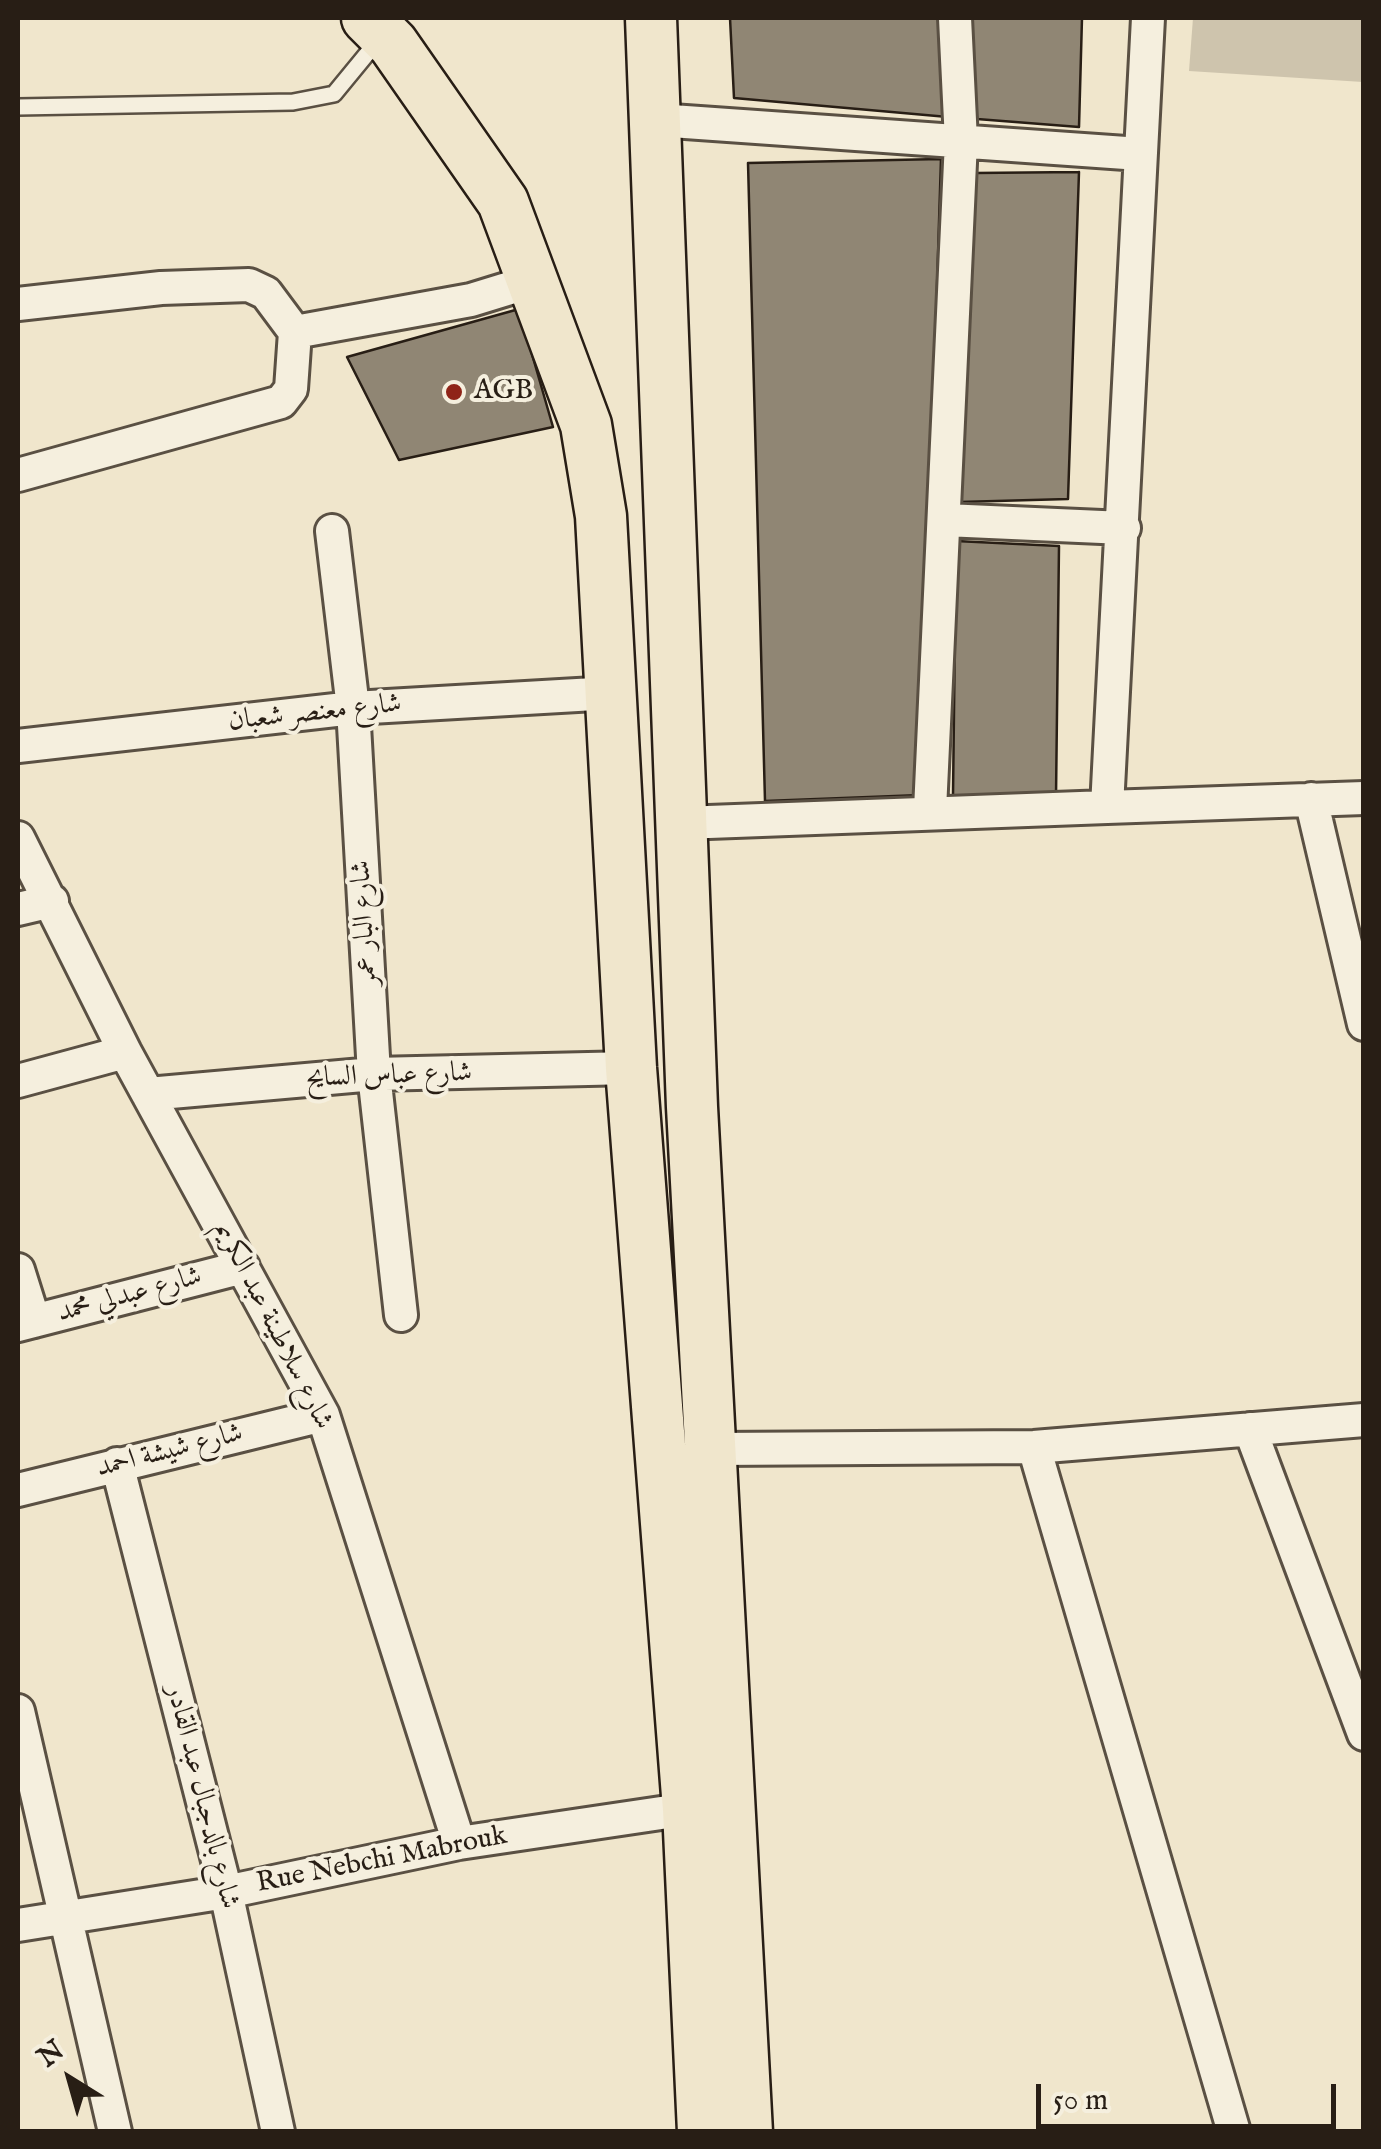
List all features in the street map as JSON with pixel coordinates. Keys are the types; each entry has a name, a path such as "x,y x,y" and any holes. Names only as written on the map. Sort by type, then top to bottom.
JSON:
{"main road":[{"path":"651,18 692,1107 714,1450 747,2132"},
{"path":"375,26 503,202 536,280 586,425 601,516 631,1068 688,1809 703,2132"}],"street":[{"path":"930,810 961,141 955,18"},
{"path":"1107,806 1148,18"},
{"path":"657,120 1140,154"},
{"path":"296,332 471,300 536,280"},
{"path":"18,304 178,287 250,285 279,306 296,332 290,389 281,402 18,474"},
{"path":"945,520 1124,528"},
{"name":"شارع البار عمر","path":"332,532 353,708 374,1074 401,1315"},
{"name":"شارع معنصر شعبان","path":"18,746 353,708 612,693"},
{"path":"682,823 930,810 1364,798"},
{"path":"1311,800 1364,1024"},
{"name":"شارع سلاطينة عبد الكريم","path":"18,838 124,1052 322,1415 459,1843"},
{"path":"18,909 52,901"},
{"path":"18,1081 124,1052"},
{"name":"شارع عباس السايح","path":"148,1094 374,1074 631,1068"},
{"name":"شارع عبدلي محمد","path":"26,1323 243,1267"},
{"path":"18,1270 26,1323"},
{"name":"شارع شيشة احمد","path":"18,1490 322,1415"},
{"path":"714,1450 1034,1447 1364,1420"},
{"path":"1250,1429 1364,1734"},
{"path":"1034,1447 1234,2132"},
{"name":"شارع بالدجبال عبد القادر","path":"118,1464 226,1892 278,2132"},
{"path":"18,1711 115,2132"},
{"name":"Rue Nebchi Mabrouk","path":"18,1925 226,1892 459,1843 688,1809"}],"lane":[{"path":"18,107 293,102 334,94 375,26"}],"shaded area":[{"path":"1193,18 1363,18 1363,82 1189,71"}],"building":[{"path":"730,18 942,18 948,117 734,98"},
{"path":"971,18 1082,18 1079,127 977,119"},
{"path":"941,159 921,795 765,801 748,163"},
{"path":"1079,172 1068,499 960,502 975,173"},
{"name":"AGB","path":"519,309 553,427 399,460 347,357"},
{"path":"956,541 1059,546 1056,796 953,796"}],"place":[{"name":"AGB","path":"454,392"}]}
